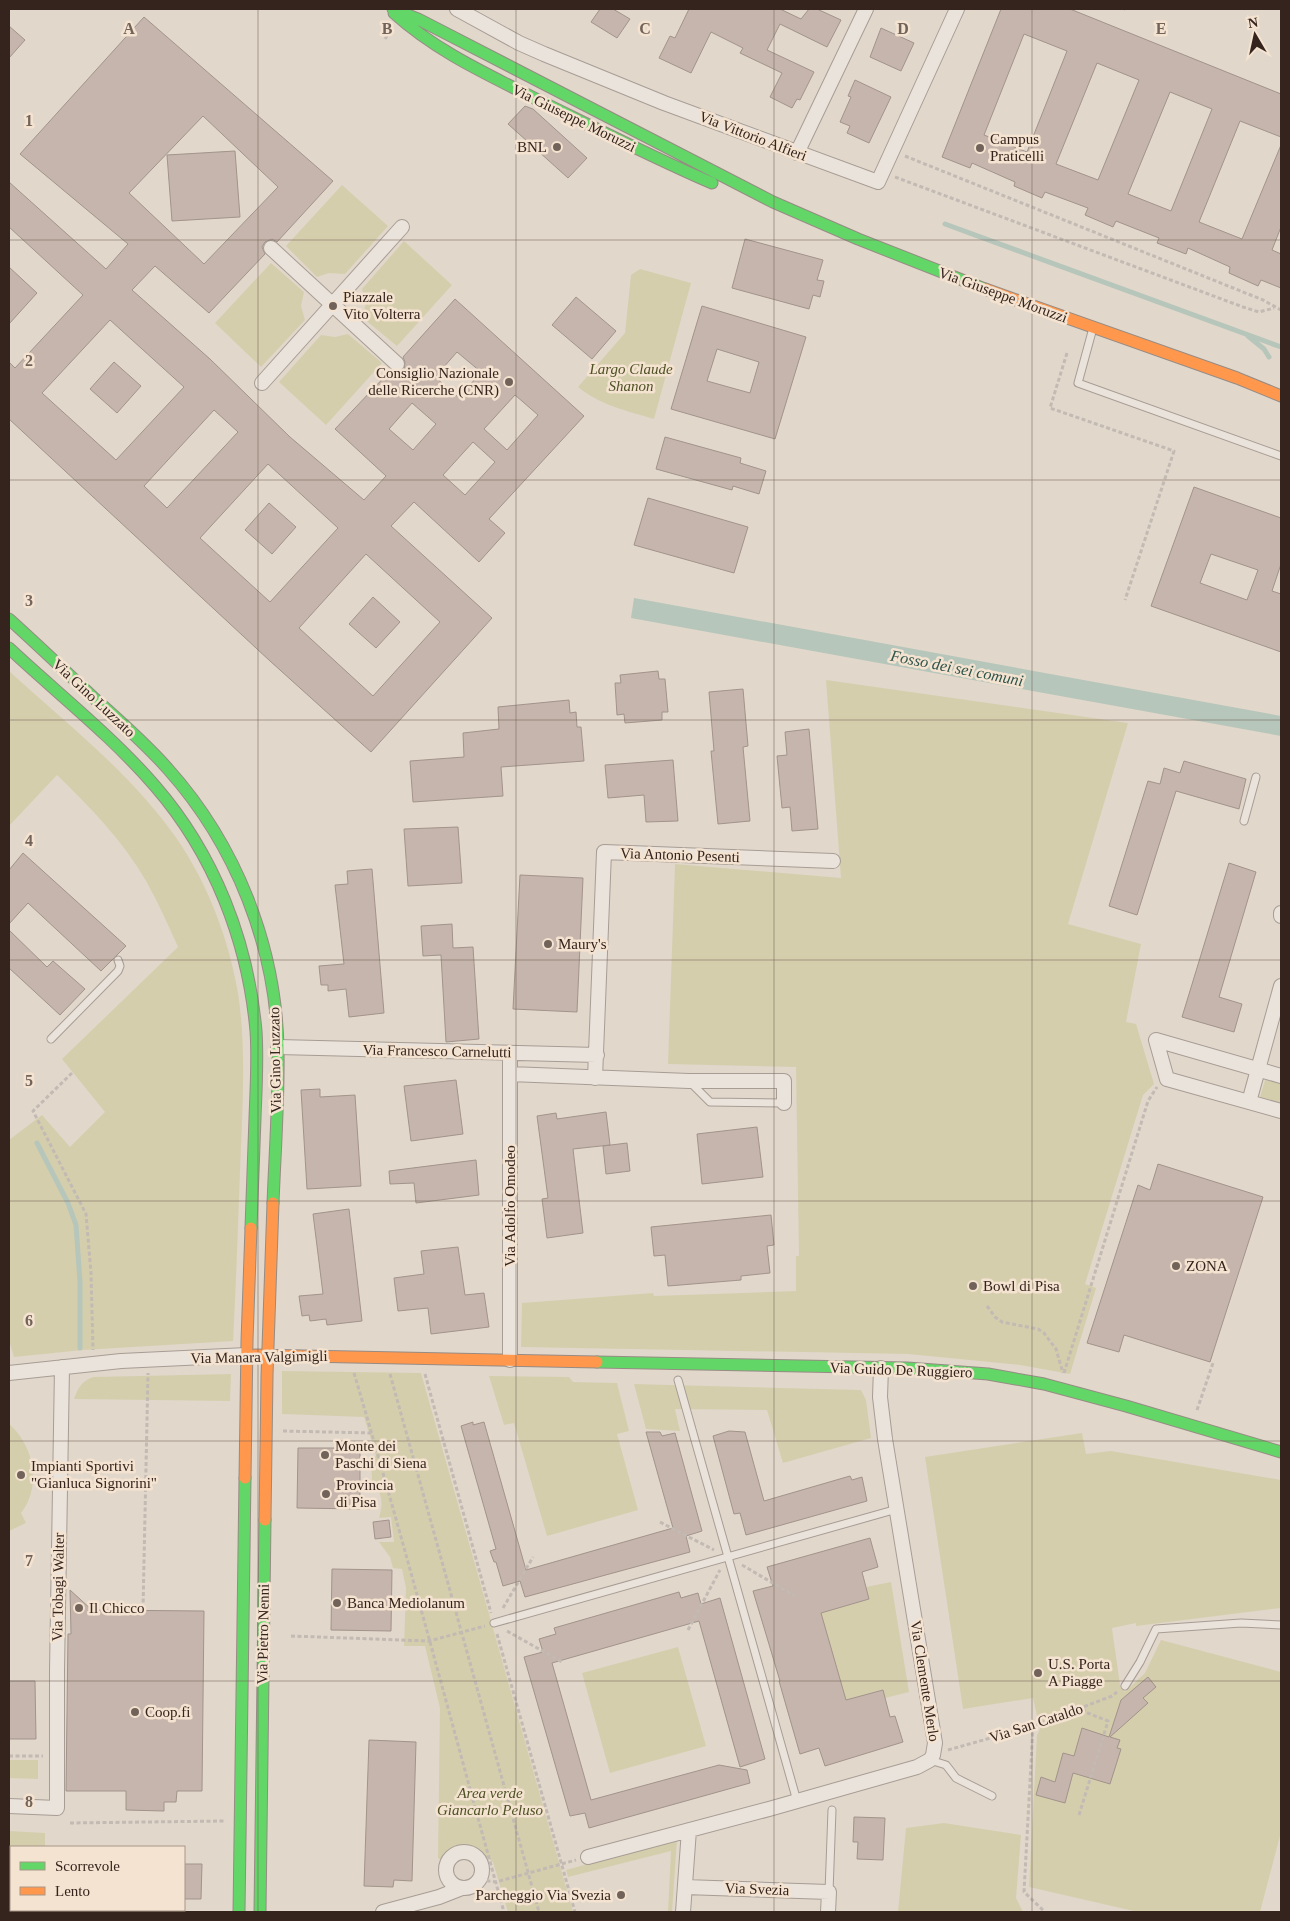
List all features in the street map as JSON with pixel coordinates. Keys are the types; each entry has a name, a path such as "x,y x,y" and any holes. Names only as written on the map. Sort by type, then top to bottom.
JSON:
{"main road":[{"name":"Via Giuseppe Moruzzi","path":"389,9 408,28 423,38 517,89 677,168 717,185 773,202"},
{"name":"Via Giuseppe Moruzzi","path":"393,9 418,19 773,202 947,275 1237,378 1281,396"},
{"name":"Via Giuseppe Moruzzi","path":"1237,378 1281,386"},
{"name":"Via Gino Luzzato","path":"9,619 152,752 182,785 216,833 242,886 260,936 272,986 278,1047 267,1356"},
{"name":"Via Gino Luzzato","path":"9,648 109,740 163,795 190,830 206,857 237,930 252,994 257,1053 247,1356"},
{"name":"Via Manara Valgimigli","path":"247,1356 510,1360"},
{"name":"Via Pietro Nenni","path":"238,1912 247,1356"},
{"name":"Via Pietro Nenni","path":"260,1912 267,1356"},
{"name":"Via Guido De Ruggiero","path":"510,1360 881,1368 950,1371 1026,1380 1126,1406 1281,1452"}],"street":[{"name":"Via Vittorio Alfieri","path":"457,9 519,43 664,103 878,182 882,173"},
{"path":"797,153 866,9"},
{"path":"882,173 957,9"},
{"path":"262,383 402,227"},
{"path":"271,248 397,364"},
{"name":"Via Antonio Pesenti","path":"595,1078 604,852 833,860"},
{"path":"1249,1102 1281,986"},
{"path":"1281,1076 1156,1040 1167,1079 1281,1111"},
{"name":"Via Francesco Carnelutti","path":"278,1047 596,1055"},
{"name":"Via Adolfo Omodeo","path":"510,1052 510,1360"},
{"name":"Via Francesco Carnelutti","path":"510,1074 689,1081 784,1081 784,1103"},
{"name":"Via Manara Valgimigli","path":"9,1373 94,1363 247,1356"},
{"name":"Via Tobagi Walter","path":"9,1806 57,1808 56,1756 62,1367"},
{"name":"Via Clemente Merlo","path":"583,1858 917,1767 932,1758 935,1743 932,1718 880,1396 881,1368"},
{"path":"683,1912 689,1830"},
{"path":"383,1912 473,1886 480,1880 483,1868 480,1859 468,1852 458,1852 449,1860 446,1872 448,1879 453,1884 462,1888"},
{"name":"Via Svezia","path":"685,1887 829,1892"},
{"path":"828,1912 829,1892"}],"lane":[{"path":"1093,328 1078,383 1281,456"},
{"path":"1244,821 1256,777"},
{"path":"51,1039 118,971 120,966 118,960"},
{"path":"689,1081 710,1102 784,1103"},
{"path":"678,1380 797,1801"},
{"path":"494,1624 897,1509"},
{"path":"1125,1686 1140,1662 1156,1629 1241,1623 1281,1625"},
{"path":"932,1758 946,1765 956,1778 992,1796"},
{"path":"829,1892 832,1810"}],"path":[{"path":"385,40 391,30"},
{"path":"892,151 1263,300 1281,310"},
{"path":"882,173 1243,307 1258,312 1274,307"},
{"path":"1067,353 1050,408 1174,451 1125,600"},
{"path":"72,1073 33,1111 86,1214 91,1273 94,1363"},
{"path":"988,1306 1002,1322 1044,1333 1056,1349 1063,1376 1148,1101 1155,1089 1167,1079"},
{"path":"1196,1414 1213,1363"},
{"path":"353,1370 398,1524 504,1912"},
{"path":"389,1371 539,1912"},
{"path":"143,1609 148,1372"},
{"path":"424,1372 576,1912"},
{"path":"278,1431 372,1433"},
{"path":"660,1522 727,1556 795,1596"},
{"path":"688,1630 727,1556"},
{"path":"494,1624 533,1557"},
{"path":"291,1636 429,1641 494,1624 562,1662"},
{"name":"Via San Cataldo","path":"932,1758 1033,1726 1112,1696 1125,1686"},
{"path":"1079,1815 1108,1721 1085,1712 1083,1707"},
{"path":"1033,1726 1024,1892 1045,1912"},
{"path":"9,1756 56,1756"},
{"path":"70,1823 240,1822"},
{"path":"480,1880 496,1882 583,1858"}],"green space":[{"path":"342,185 388,226 345,274 329,273 317,277 286,246"},
{"path":"404,241 452,285 397,346 363,318 366,302 362,289"},
{"path":"271,263 304,292 301,306 305,320 261,367 215,323"},
{"name":"Largo Claude Shanon","path":"640,269 691,283 654,419 605,403 578,387 625,333 631,275"},
{"path":"348,334 382,363 326,425 279,382 321,335 335,337"},
{"path":"9,671 98,750 159,815 188,856 208,894 223,933 238,993 243,1060 243,1104 233,1341 83,1350 14,1357 9,1340 9,1140 42,1115 70,1147 105,1112 62,1059 178,947 163,914 137,866 94,812 57,775 9,826"},
{"path":"826,680 1128,723 1068,924 1141,944 1126,1022 1136,1024 1154,1084 1143,1095 1085,1284 1096,1288 1070,1374 1020,1365 908,1354 521,1347 522,1303 653,1293 654,1296 796,1291 796,1256 799,1256 796,1067 668,1064 675,864 841,878"},
{"path":"1266,1077 1281,1082 1281,1103 1260,1097"},
{"name":"Area verde Giancarlo Peluso","path":"282,1371 421,1373 573,1912 508,1912 493,1862 475,1849 464,1847 455,1849 443,1861 438,1858 440,1708 425,1646 404,1646 406,1588 402,1569 393,1568 390,1557 379,1542 394,1542 391,1517 379,1518 381,1499 372,1482 371,1459 376,1456 364,1417 282,1414"},
{"path":"231,1374 230,1401 74,1399 81,1385 86,1380 94,1377"},
{"path":"489,1376 569,1377 573,1382 617,1383 629,1431 617,1434 638,1510 547,1536 514,1423 504,1425"},
{"path":"634,1384 861,1390 866,1400 871,1438 783,1463 767,1410 675,1409 680,1431 646,1429"},
{"name":"Impianti Sportivi \"Gianluca Signorini\"","path":"9,1424 24,1443 32,1467 33,1479 28,1503 21,1513 26,1523 9,1531"},
{"name":"U.S. Porta A Piagge","path":"1082,1433 1086,1454 1111,1451 1281,1480 1281,1608 1136,1626 1136,1623 1112,1628 1120,1685 1125,1692 1145,1673 1161,1640 1281,1672 1281,1832 1260,1912 1138,1912 1029,1887 1037,1735 1040,1729 1033,1698 963,1709 925,1457"},
{"path":"891,1582 909,1692 885,1698 882,1690 846,1700 821,1613 869,1599 866,1587"},
{"path":"678,1647 706,1746 610,1773 582,1673"},
{"path":"9,1760 38,1760 38,1779 9,1778"},
{"path":"944,1823 1021,1835 1016,1898 1023,1912 898,1912 906,1828"},
{"path":"9,1831 45,1833 45,1846 9,1847"},
{"path":"677,1839 672,1912 668,1912 671,1851 568,1877 566,1870"}],"water":[{"name":"Fosso dei sei comuni","path":"634,598 1281,716 1281,736 631,618"}],"building":[{"path":"600,9 613,9 630,19 617,38 591,22"},
{"path":"689,9 780,9 801,19 809,9 817,9 841,20 827,47 780,24 767,50 814,72 800,100 797,99 792,108 770,97 782,73 740,53 743,48 711,32 691,73 659,58 670,36 675,38"},
{"name":"Campus Praticelli","path":"1001,9 1070,9 1281,94 1281,137 1240,121 1199,222 1242,239 1281,145 1281,227 1272,250 1281,254 1281,288 1261,280 1258,286 1229,273 1230,267 1188,248 1186,254 1157,243 1159,238 1116,221 1113,227 1085,215 1088,208 1045,192 1042,198 1014,186 1015,182 972,163 970,168 942,157","holes":["1024,34 1067,51 1027,152 984,135","1097,63 1139,80 1098,180 1056,164","1170,92 1212,109 1171,211 1128,194"]},
{"name":"Consiglio Nazionale delle Ricerche (CNR)","path":"144,17 333,181 277,242 272,239 265,242 262,247 265,254 209,313 155,266 132,290 210,359 290,437 364,500 386,476 335,429 391,370 399,372 404,370 405,362 403,357 455,299 584,416 489,519 505,533 479,562 414,502 391,526 492,618 371,752 9,419 9,362 15,368 83,295 9,227 9,182 106,269 128,244 20,154","holes":["203,116 278,187 204,264 129,193","110,320 184,387 116,460 42,393","457,352 481,372 459,398 435,377","515,395 538,415 507,450 484,429","412,403 436,424 413,450 389,429","214,410 238,432 167,508 144,486","473,442 495,462 465,495 443,475","268,464 338,528 270,602 200,538","366,554 440,622 373,696 299,628"]},
{"path":"9,26 25,40 9,58"},
{"path":"881,28 914,43 901,71 870,57"},
{"path":"855,80 891,97 869,143 847,133 850,126 840,122 851,97 848,96"},
{"path":"525,106 533,109 587,158 568,178 508,124"},
{"path":"235,151 240,217 172,221 167,155"},
{"path":"745,239 823,260 817,280 824,281 820,297 813,295 809,309 732,288"},
{"path":"9,267 37,293 9,324"},
{"path":"576,297 616,331 592,359 552,325"},
{"path":"702,306 806,337 775,439 671,409","holes":["717,349 759,362 750,393 707,381"]},
{"path":"114,362 141,386 117,413 90,389"},
{"path":"665,437 741,458 740,463 766,471 759,494 733,486 732,490 656,469"},
{"path":"1194,487 1281,518 1281,564 1272,591 1281,594 1281,652 1151,606","holes":["1211,554 1258,570 1247,600 1200,583"]},
{"path":"648,498 748,527 734,573 634,545"},
{"path":"269,503 296,527 272,554 245,530"},
{"path":"373,597 400,622 376,648 349,624"},
{"path":"658,671 659,679 665,679 668,712 662,712 662,720 625,723 624,714 617,715 615,683 621,683 620,675"},
{"path":"743,689 748,746 743,747 750,821 718,824 711,751 714,751 709,692"},
{"path":"569,700 570,713 576,712 577,727 581,727 584,761 501,767 503,796 413,802 410,761 464,757 463,733 499,729 498,707"},
{"path":"809,729 818,829 792,831 790,807 782,808 777,756 787,755 785,732"},
{"path":"673,760 678,821 646,822 644,795 608,798 605,765"},
{"path":"1184,761 1246,779 1239,809 1176,791 1137,915 1109,906 1148,781 1160,784 1164,768 1180,773"},
{"path":"458,827 462,883 408,886 404,829"},
{"path":"23,853 126,946 101,971 28,903 9,924 9,870"},
{"path":"1229,863 1256,872 1219,997 1242,1004 1234,1032 1182,1017"},
{"path":"372,869 384,1013 349,1017 346,989 328,991 328,985 321,985 319,966 344,964 335,885 348,884 347,871"},
{"name":"Maury's","path":"520,875 583,878 577,1012 513,1009"},
{"path":"452,924 453,948 473,947 479,1039 446,1042 441,955 423,956 421,926"},
{"path":"9,930 47,967 53,961 85,989 60,1015 9,968"},
{"path":"456,1080 463,1134 411,1141 404,1086"},
{"path":"320,1089 320,1097 355,1095 361,1186 307,1189 301,1090"},
{"path":"606,1112 610,1145 573,1149 583,1233 547,1238 542,1199 548,1198 537,1116 556,1113 557,1119"},
{"path":"757,1127 763,1177 702,1184 697,1134"},
{"path":"627,1143 630,1171 606,1174 603,1146"},
{"path":"476,1160 479,1195 416,1203 414,1183 390,1184 389,1171"},
{"name":"ZONA","path":"1158,1164 1263,1197 1210,1362 1124,1335 1119,1352 1087,1343 1138,1185 1150,1190"},
{"path":"349,1209 362,1321 327,1325 326,1319 310,1321 309,1315 302,1316 299,1296 323,1294 313,1214"},
{"path":"771,1215 774,1245 767,1246 770,1273 741,1276 741,1280 668,1286 665,1255 654,1256 651,1227"},
{"path":"458,1247 465,1295 484,1293 489,1327 431,1334 428,1308 398,1311 394,1278 424,1274 421,1251"},
{"path":"473,1422 473,1425 484,1422 526,1570 673,1528 646,1432 660,1432 662,1436 675,1433 702,1531 686,1536 690,1552 525,1597 520,1581 503,1586 496,1562 494,1562 490,1551 496,1549 461,1426"},
{"path":"729,1431 745,1432 764,1501 850,1476 852,1480 862,1477 867,1501 746,1535 740,1513 734,1514 713,1436"},
{"path":"298,1448 360,1448 360,1509 297,1508"},
{"path":"389,1520 391,1537 375,1539 373,1522"},
{"path":"870,1538 878,1567 862,1572 869,1599 821,1613 846,1700 883,1690 890,1717 895,1716 903,1742 825,1766 819,1748 800,1754 753,1591 773,1586 767,1567"},
{"path":"332,1569 392,1570 391,1631 331,1630"},
{"name":"Coop.fi","path":"70,1590 92,1610 204,1611 202,1791 177,1791 176,1802 164,1802 164,1811 126,1810 126,1791 66,1791 68,1634 71,1634"},
{"path":"679,1592 681,1598 698,1593 701,1604 720,1598 765,1759 740,1767 699,1621 552,1663 591,1800 719,1765 747,1770 750,1783 589,1828 585,1813 570,1816 524,1657 543,1652 539,1639 556,1634 554,1628"},
{"path":"1148,1677 1156,1687 1143,1698 1148,1703 1110,1737 1120,1740 1117,1748 1121,1749 1110,1784 1073,1773 1065,1803 1036,1795 1041,1777 1055,1782 1063,1753 1074,1756 1082,1728 1109,1737 1121,1700"},
{"path":"9,1681 35,1681 36,1739 9,1739"},
{"path":"369,1740 416,1742 412,1881 394,1880 393,1887 364,1886"},
{"path":"854,1817 885,1818 883,1860 857,1859 858,1842 853,1842"},
{"path":"185,1864 202,1864 201,1899 185,1899"}],"waterway":[{"path":"945,224 1281,347"},
{"path":"1248,336 1264,349 1269,357"},
{"path":"37,1143 68,1203 76,1225 80,1282 80,1348"}],"traffic: fast":[{"path":"393,9 418,19 773,202 858,239 985,289"},
{"path":"394,13 428,40 483,72 669,164 712,183"},
{"path":"9,619 133,733 168,769 214,830 248,899 270,972 275,1010 278,1086 273,1203"},
{"path":"9,648 103,732 155,786 195,840 225,900 245,964 252,997 256,1031 257,1074 251,1228"},
{"path":"597,1362 907,1368 988,1374 1044,1384 1281,1452"},
{"path":"239,1912 245,1478"},
{"path":"260,1912 265,1520"}],"traffic: slow":[{"path":"985,289 1237,378 1281,396"},
{"path":"265,1520 267,1376 273,1203"},
{"path":"245,1478 251,1228"},
{"path":"255,1355 597,1362"}],"place":[{"name":"BNL","path":"557,147"},
{"name":"Campus Praticelli","path":"980,148"},
{"name":"Piazzale Vito Volterra","path":"333,306"},
{"name":"Consiglio Nazionale delle Ricerche (CNR)","path":"509,382"},
{"name":"Maury's","path":"548,944"},
{"name":"ZONA","path":"1176,1266"},
{"name":"Bowl di Pisa","path":"973,1286"},
{"name":"Monte dei Paschi di Siena","path":"325,1455"},
{"name":"Impianti Sportivi \"Gianluca Signorini\"","path":"21,1475"},
{"name":"Provincia di Pisa","path":"326,1494"},
{"name":"Banca Mediolanum","path":"337,1603"},
{"name":"Il Chicco","path":"79,1608"},
{"name":"U.S. Porta A Piagge","path":"1038,1673"},
{"name":"Coop.fi","path":"135,1712"},
{"name":"Parcheggio Via Svezia","path":"621,1895"}]}
